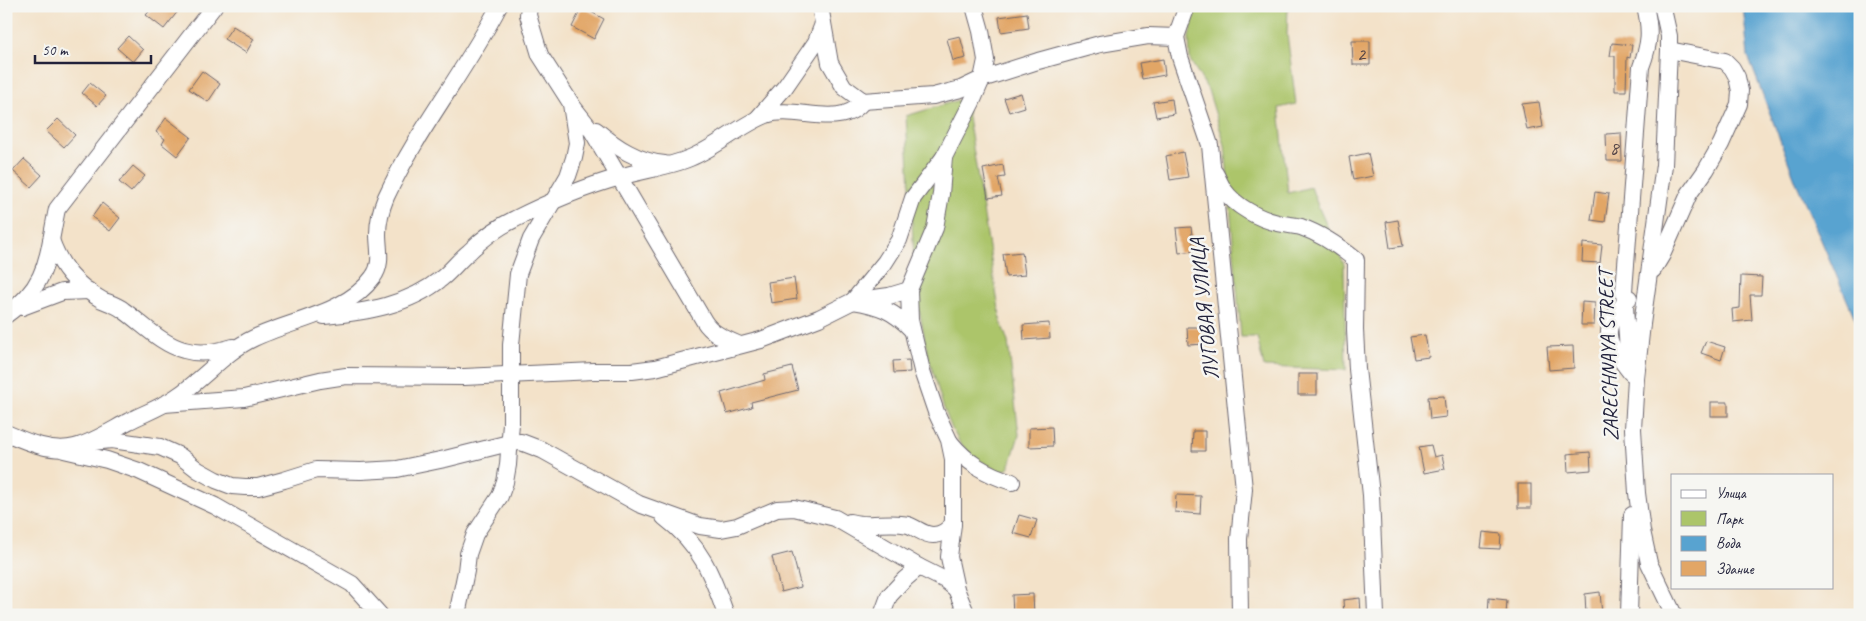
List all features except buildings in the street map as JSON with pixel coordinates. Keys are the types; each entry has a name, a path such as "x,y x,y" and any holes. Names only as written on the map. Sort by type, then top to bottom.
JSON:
{"street":[{"path":"9,313 32,294 39,281 51,240 57,210 214,6"},
{"path":"51,240 57,258 68,273 82,286 120,308 152,332 183,350 203,353 236,347 272,330 309,318 353,298 372,279 378,270 380,262 378,234 380,214 385,200 409,154 484,36 499,6"},
{"path":"820,6 830,63 844,87 863,101 932,96 961,89 982,79 1038,61 1100,44 1148,36 1176,37 1187,6"},
{"path":"853,301 885,262 898,240 913,198 944,157 982,79 986,60 974,6"},
{"name":"ZARECHNAYA STREET","path":"1629,615 1634,429 1633,374 1624,290 1642,67 1649,47 1650,24 1645,6"},
{"path":"1633,374 1664,165 1669,36 1664,10 1661,6"},
{"path":"528,9 540,55 620,177 709,329 740,346"},
{"path":"756,121 785,87 816,42 823,24"},
{"name":"ЛУГОВАЯ УЛИЦА","path":"1176,37 1180,57 1210,145 1244,489 1239,539 1240,615"},
{"path":"1625,303 1648,277 1662,255 1689,194 1717,151 1739,104 1740,91 1737,77 1725,61 1669,50"},
{"path":"309,318 374,310 399,302 421,292 442,279 469,251 514,219 583,188 690,158 714,147 768,115 789,113 844,115 858,108 863,101"},
{"path":"457,615 468,554 475,534 500,496 508,465 511,345 518,274 531,239 568,176 577,143 571,104"},
{"path":"584,121 624,151 651,161 670,164"},
{"path":"944,157 935,228 909,290 912,330 936,412 949,440 958,452 979,469 992,476 1012,482"},
{"path":"1212,167 1224,190 1234,201 1247,210 1262,218 1300,227 1318,235 1341,248 1356,260 1355,330 1357,369 1371,495 1376,615"},
{"path":"164,404 244,398 346,376 511,376 594,371 632,372 655,368 761,340 819,318 853,301 889,296 909,290"},
{"path":"9,313 62,292 89,291"},
{"path":"853,301 884,308 902,320 912,330"},
{"path":"60,449 90,442 164,404 206,374 236,347"},
{"path":"1634,429 1637,493 1649,564 1674,615"},
{"path":"6,433 21,439 107,460 139,470 215,506 352,584 380,615"},
{"path":"90,442 112,440 160,447 180,456 198,470 216,480 232,486 245,488 284,480 316,470 361,471 396,469 509,443 521,442 542,450 639,504 700,526 722,529 737,526 776,509 794,508 818,512 861,525 875,526 892,523 909,525 930,535 945,532 953,524"},
{"path":"949,440 953,459 953,524 949,557 956,589 967,615"},
{"path":"652,509 686,537 702,557 719,593 726,615"},
{"path":"836,518 919,567 945,580 956,589"},
{"path":"882,615 889,596 919,567"},
{"path":"1630,583 1634,615"}],"green space":[{"path":"1196,6 1288,6 1287,34 1296,104 1279,108 1288,193 1311,187 1344,264 1346,370 1264,367 1257,337 1241,337 1225,145 1208,90 1190,60 1189,37"},
{"path":"965,98 1001,322 1008,342 1019,435 1009,468 1000,472 972,456 960,443 952,429 928,355 916,294 906,116"}],"water":[{"path":"1743,6 1860,6 1860,330 1796,182 1748,56"}]}
